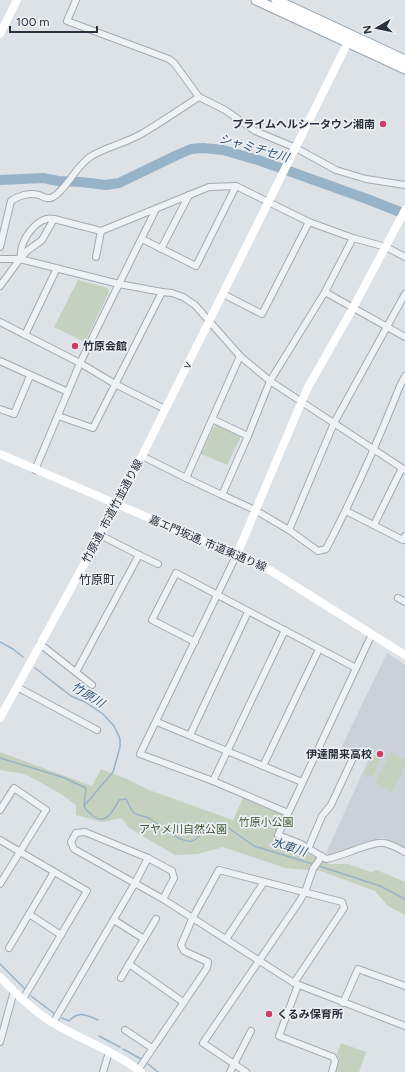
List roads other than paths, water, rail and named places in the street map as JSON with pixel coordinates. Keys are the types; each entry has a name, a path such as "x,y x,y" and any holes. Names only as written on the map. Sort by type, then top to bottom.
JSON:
{"main road":[{"path":"256,0 405,60"},
{"path":"276,0 405,69"}],"street":[{"path":"0,34 17,0"},
{"path":"76,0 67,21 169,59 174,63 199,97 225,110 255,132 296,148 336,170 366,179 405,185"},
{"path":"209,321 350,39"},
{"path":"0,247 11,202 22,195 33,194 40,195 44,198 52,198 60,191 74,172 90,157 142,134 199,97"},
{"path":"142,239 196,266 236,186"},
{"path":"20,259 22,247 31,232 36,225 49,218 101,231 209,187 236,186 309,222 353,238 386,247 405,257"},
{"path":"161,249 189,195"},
{"path":"35,470 80,363 156,209"},
{"path":"288,813 213,781 140,754 157,722 237,554 307,389 353,308 405,210"},
{"path":"0,286 20,259 42,240 54,219"},
{"path":"222,294 262,314 309,222"},
{"path":"96,257 101,231"},
{"path":"222,495 270,381 325,292 353,238"},
{"path":"0,259 20,259 119,284 172,293 183,297 195,305 240,356 270,381 404,469 374,525"},
{"path":"25,335 57,268"},
{"path":"58,416 92,428 162,292"},
{"path":"325,292 405,337"},
{"path":"290,530 334,423 405,294"},
{"name":"ｖ","path":"165,409 209,321"},
{"path":"0,322 80,363 115,384 165,409"},
{"path":"186,478 240,356"},
{"path":"0,361 30,376 68,392"},
{"path":"0,409 14,414 30,376"},
{"path":"142,456 255,510 290,530 318,551 326,549 346,511 405,376"},
{"name":"竹原通, 市道竹並通り線","path":"0,718 117,504 165,409"},
{"path":"212,419 248,436"},
{"name":"嘉エ門坂通, 市道東通り線","path":"0,454 237,554 268,569 405,655"},
{"path":"346,511 403,540 405,536"},
{"path":"100,535 158,564"},
{"path":"76,672 139,555"},
{"path":"195,642 152,620 176,573 217,596 356,668"},
{"path":"398,598 405,602"},
{"path":"190,735 248,612"},
{"path":"213,781 285,630"},
{"path":"372,634 278,835 301,844 322,856 326,860 336,858 376,843 384,843 405,852"},
{"path":"40,644 92,684"},
{"path":"264,766 319,649"},
{"path":"17,687 97,730"},
{"path":"157,722 302,782"},
{"path":"308,849 322,816 330,805 352,760"},
{"path":"0,810 14,788 46,810 0,884"},
{"path":"163,899 174,878 172,870 148,858 84,832 76,833 71,842 74,850 163,899 296,984 405,1026"},
{"path":"0,840 87,891 22,999"},
{"path":"246,1072 203,1043 305,892 316,865 322,856"},
{"path":"53,1023 135,884 148,858"},
{"path":"0,977 22,999 53,1023 109,1052 139,1071 152,1048 207,968 208,962 184,951 181,945 193,918 219,870 342,902 344,908 296,984 279,1036 334,1057 335,1061 332,1072"},
{"path":"10,948 54,872"},
{"path":"226,939 264,882"},
{"path":"29,914 61,935"},
{"path":"114,920 144,939"},
{"path":"121,978 156,920"},
{"path":"129,964 183,1002"},
{"path":"343,1003 358,968 405,986"},
{"path":"0,1042 14,991"},
{"path":"126,1030 152,1048"},
{"path":"230,1072 235,1065 251,1031"},
{"path":"103,1072 109,1052"}],"waterway":[{"name":"シャミチセ川","path":"0,180 43,178 58,181 106,185 119,183 191,149 203,148 223,150 258,160 405,214"},
{"name":"竹原川","path":"0,642 13,649 23,657"},
{"name":"竹原川","path":"35,668 71,696 85,702 103,714 114,726 120,739 120,747 113,772 84,806"},
{"path":"0,758 62,777 86,788 84,806"},
{"name":"水車川","path":"84,806 93,816 98,819 102,819 109,816 119,800 126,799 134,813 149,818 182,840 192,841 200,836 212,824 223,824 254,846 313,864"},
{"name":"水車川","path":"319,866 380,886 405,899"},
{"path":"0,964 25,989"},
{"path":"31,996 55,1014"},
{"path":"62,1018 69,1021 76,1016 83,1014 98,1020"},
{"path":"99,1036 120,1047"},
{"path":"123,1049 141,1059"},
{"path":"148,1064 158,1072"}],"place":[{"name":"プライムヘルシータウン湘南","path":"383,124"},
{"name":"竹原会館","path":"75,346"},
{"name":"伊達開来高校","path":"380,754"},
{"name":"くるみ保育所","path":"269,1014"}],"district":[{"name":"竹原町","path":"97,580"}],"park label":[{"name":"竹原小公園","path":"266,822"},
{"name":"アヤメ川自然公園","path":"183,829"}]}
